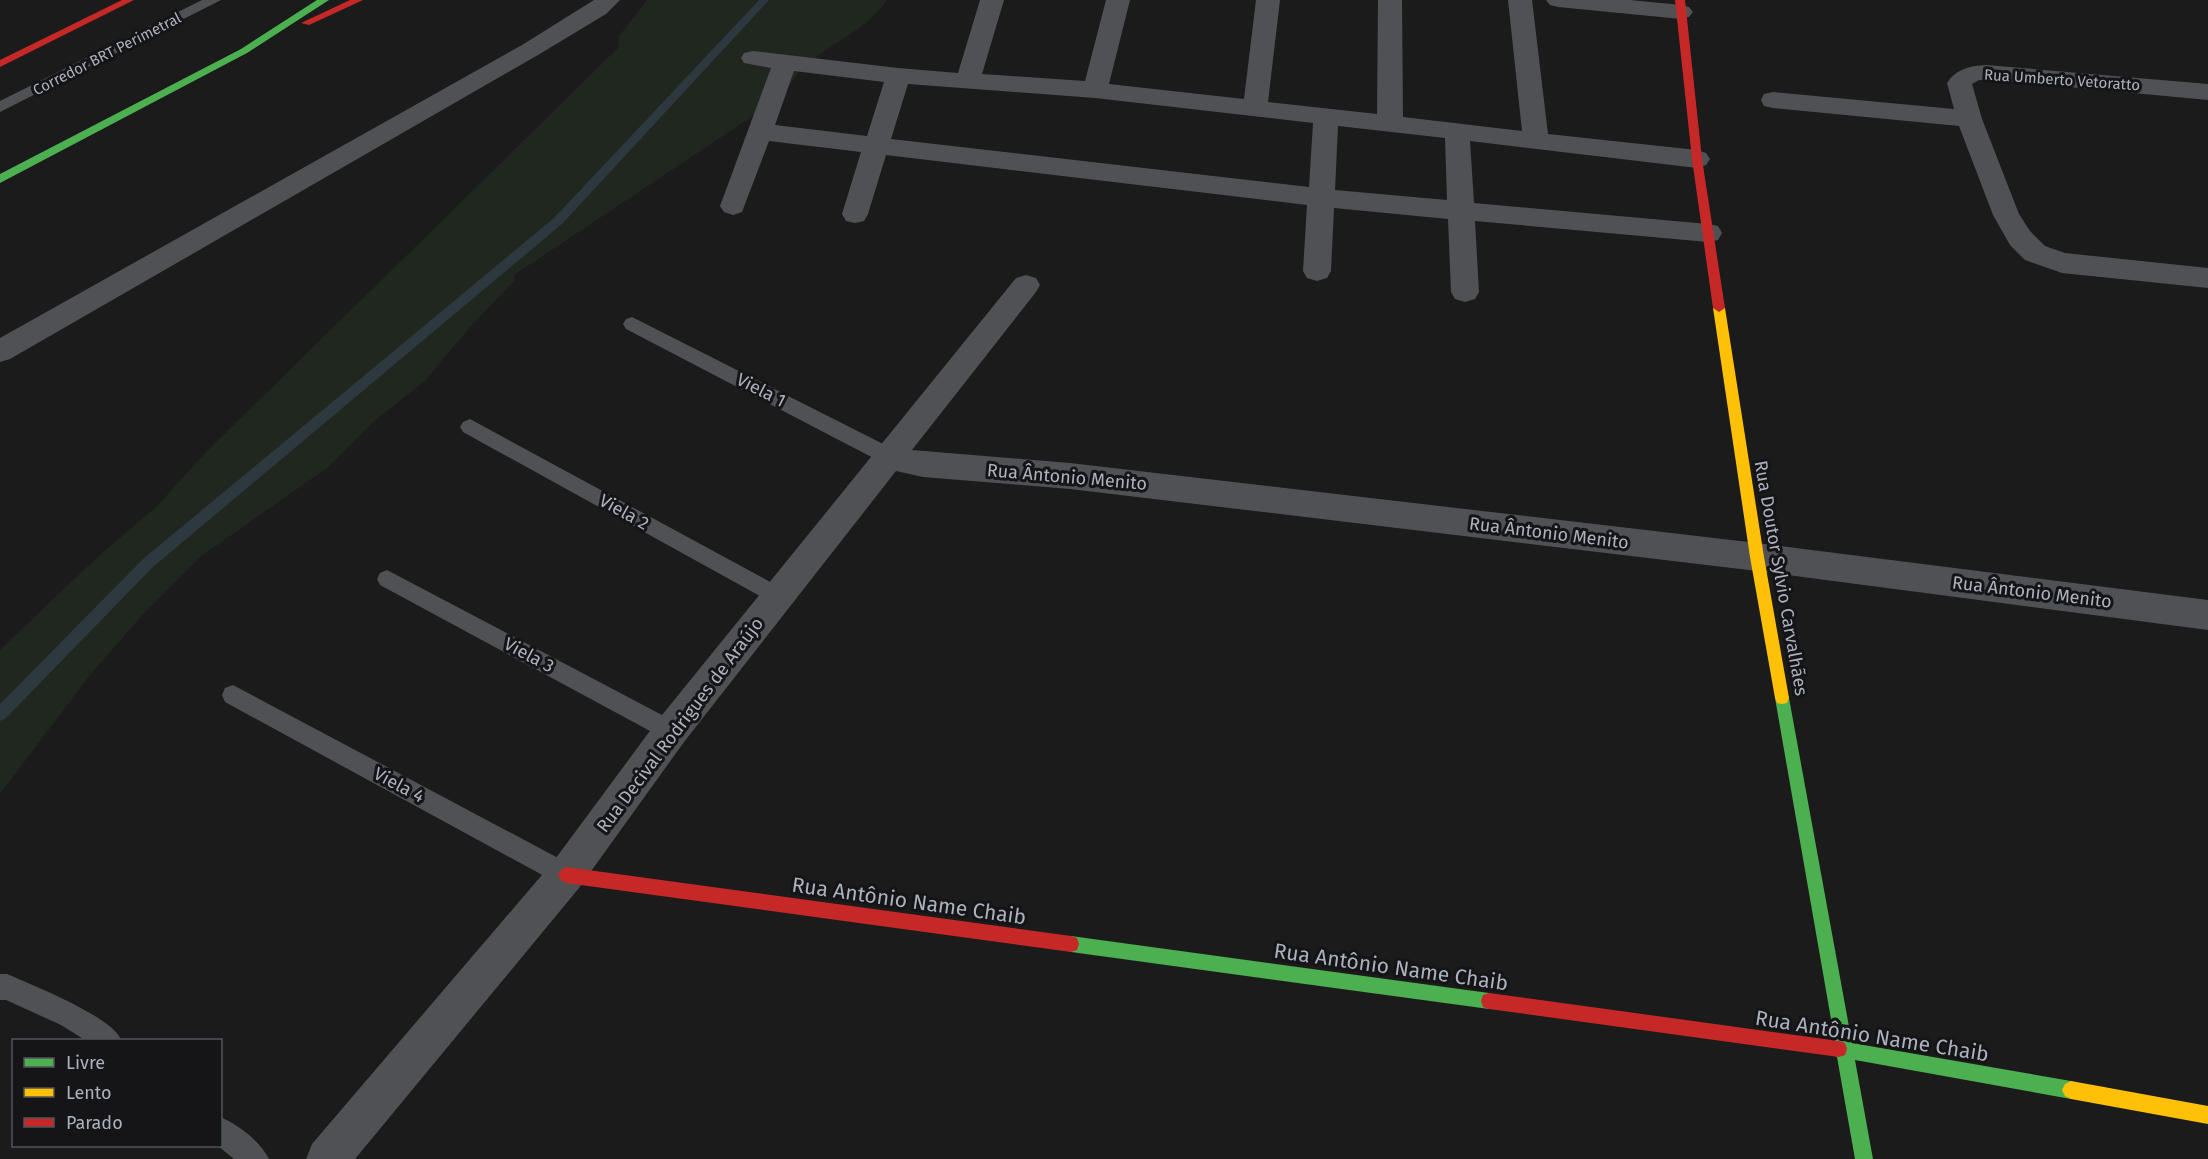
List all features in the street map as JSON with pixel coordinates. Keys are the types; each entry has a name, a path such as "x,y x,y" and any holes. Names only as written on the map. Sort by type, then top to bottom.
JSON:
{"street":[{"path":"0,64 129,0"},
{"path":"244,51 324,0"},
{"path":"0,179 244,51 358,0"},
{"path":"0,351 530,50 598,9 608,0"},
{"path":"968,79 992,0"},
{"path":"1095,90 1118,0"},
{"path":"1254,108 1268,0"},
{"path":"1390,0 1390,123"},
{"path":"1520,0 1536,139"},
{"path":"1558,0 1680,6"},
{"name":"Rua Doutor Sylvio Carvalhães","path":"1680,6 1697,159 1757,557 1864,1159"},
{"path":"753,58 898,76 968,79 1095,90 1697,159"},
{"path":"733,206 785,63"},
{"name":"Rua Umberto Vetoratto","path":"2208,92 2004,73 1973,74 1959,83 1969,119 2006,215 2020,238 2035,253 2062,262 2208,278"},
{"path":"855,214 898,76"},
{"path":"1773,100 1969,119"},
{"path":"1317,271 1326,116"},
{"path":"1457,130 1465,292"},
{"path":"760,132 1322,198 1708,233"},
{"name":"Rua Decival Rodrigues de Araújo","path":"327,1159 566,875 671,730 1026,285"},
{"name":"Rua Ântonio Menito","path":"890,457 923,465 1070,476 1757,557 2208,615"},
{"name":"Rua Antônio Name Chaib","path":"566,875 1846,1050 2208,1115"}],"lane":[{"name":"Corredor BRT Perimetral","path":"0,107 214,0"},
{"name":"Viela 1","path":"632,324 890,457"},
{"name":"Viela 2","path":"470,428 778,596"},
{"name":"Viela 3","path":"387,579 671,730"},
{"name":"Viela 4","path":"233,695 566,875"},
{"path":"0,987 6,987 70,1016 105,1039"},
{"path":"222,1132 255,1159"}],"shaded area":[{"path":"647,0 887,0 868,21 802,68 780,98 514,275 515,280 471,326 425,381 373,422 327,468 200,557 146,611 90,675 0,794 0,650 93,561 156,507 206,452 618,48 619,36"}],"waterway":[{"path":"0,714 148,563 558,221 764,0"}],"traffic: fast":[{"path":"0,179 244,51 324,0"},
{"path":"1782,698 1864,1159"},
{"path":"1071,944 1489,1001"},
{"path":"1839,1049 2071,1090"}],"traffic: slow":[{"path":"1719,308 1757,557 1782,698"},
{"path":"2071,1090 2208,1115"}],"traffic: jam":[{"path":"0,64 129,0"},
{"path":"306,23 358,0"},
{"path":"1680,0 1697,159 1719,308"},
{"path":"566,875 1071,944"},
{"path":"1489,1001 1839,1049"}]}
